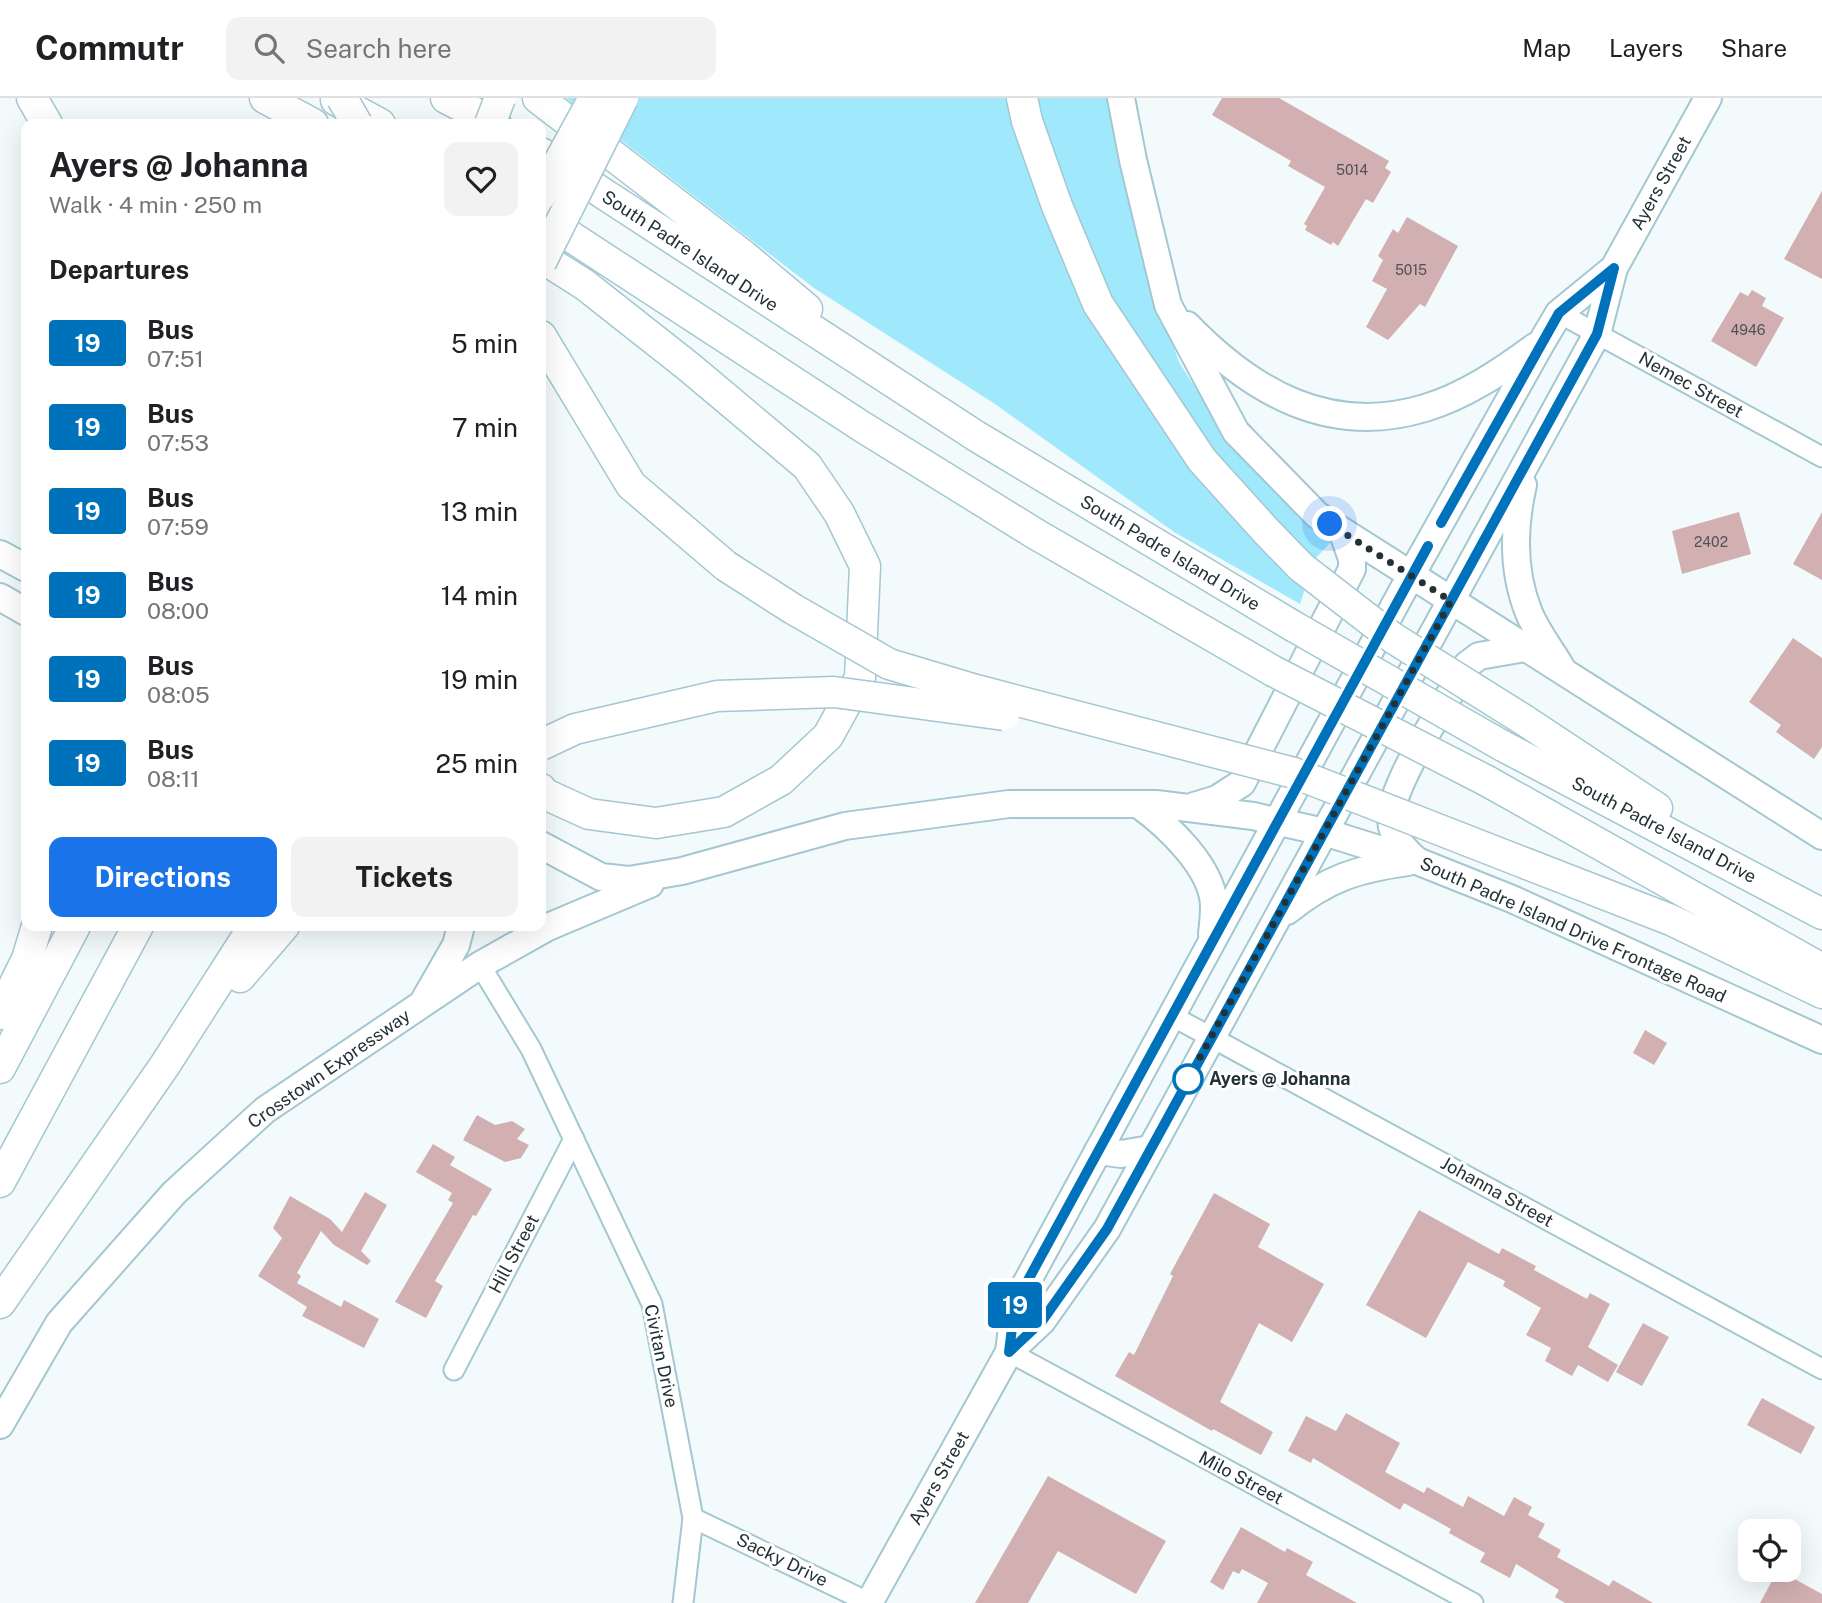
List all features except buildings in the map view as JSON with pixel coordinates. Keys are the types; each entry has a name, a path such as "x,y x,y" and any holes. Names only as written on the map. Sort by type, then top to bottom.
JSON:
{"highway":[{"path":"32,98 44,119"},
{"path":"265,98 304,119"},
{"path":"333,98 371,119"},
{"path":"342,98 353,119"},
{"path":"446,98 486,119"},
{"path":"478,98 481,119"},
{"path":"492,119 500,98"},
{"path":"511,119 522,98"},
{"path":"538,98 744,256 898,387"},
{"path":"546,186 594,98"},
{"path":"546,250 623,98"},
{"path":"1022,98 1027,121 1057,206 1098,304 1202,460 1301,567 1382,630 1811,908"},
{"name":"South Padre Island Drive","path":"546,156 898,387 1293,626 1501,745 1811,908"},
{"path":"546,220 861,426 1039,536 1273,671 1487,781 1822,969"},
{"path":"546,263 585,285 689,367 807,466 839,513 865,566 860,678 828,736 781,780 724,812 656,824 589,814 546,794"},
{"path":"546,343 631,485 726,566 793,609 889,664 976,690 1294,774 1671,920 1822,993"},
{"path":"546,742 575,729 717,696 834,692 954,707 1158,739"},
{"path":"0,1014 27,959 35,931"},
{"path":"0,1068 72,931"},
{"path":"0,1182 135,931"},
{"path":"0,1303 165,1065 251,931"},
{"path":"165,1065 280,931"}],"main road":[{"path":"1121,98 1168,305 1236,432 1317,515 1343,533 1822,836"},
{"name":"Ayers Street","path":"870,1603 1009,1352 1050,1311 1107,1229 1597,334 1614,268 1708,98"},
{"name":"Ayers Street","path":"1009,1352 1015,1304 1410,576 1559,313 1614,268"},
{"path":"1168,305 1208,346 1244,377 1290,402 1338,415 1389,416 1426,408 1463,393 1505,369 1543,341"},
{"path":"1530,456 1516,517 1515,555 1530,614 1563,671"},
{"path":"1189,808 1217,799 1242,783 1352,569 1350,550 1343,533"},
{"path":"0,554 21,565"},
{"path":"0,597 21,609"},
{"path":"1417,860 1396,839 1391,821 1398,787 1467,665 1479,656 1525,648"},
{"name":"South Padre Island Drive Frontage Road","path":"546,848 601,877 629,880 682,871 845,826 1009,804 1138,804 1189,808 1278,821 1417,860 1512,899 1822,1040"},
{"path":"1138,804 1169,830 1196,861 1208,882 1214,905 1211,945"},
{"path":"1278,918 1310,892 1333,879 1368,868 1417,860"},
{"name":"Crosstown Expressway","path":"546,928 682,871"},
{"path":"420,1006 456,946 460,931"},
{"name":"Crosstown Expressway","path":"0,1425 59,1323 173,1193 265,1110 480,965 541,931"},
{"path":"1098,1151 1121,1154 1150,1149"}],"street":[{"name":"Nemec Street","path":"1559,313 1822,457"},
{"name":"Civitan Drive","path":"480,965 531,1049 652,1304 693,1518 683,1603"},
{"name":"Johanna Street","path":"1172,1016 1822,1369"},
{"name":"Hill Street","path":"454,1370 574,1139"},
{"name":"Milo Street","path":"1009,1352 1473,1603"},
{"name":"Sacky Drive","path":"693,1518 870,1603"}],"shaded area":[{"path":"566,98 1109,98 1151,282 1179,362 1221,428 1260,477 1331,542 1315,559 1300,604 1174,532 995,404 814,288"}],"bus line":[{"name":"19","path":"1428,546 1015,1304 1009,1352 1042,1321 1107,1229 1597,334 1614,268 1559,313 1441,523"}],"place":[{"name":"Ayers @ Johanna","path":"1188,1079"}],"route":[{"path":"1188,1079 1451,601 1330,524"}]}
